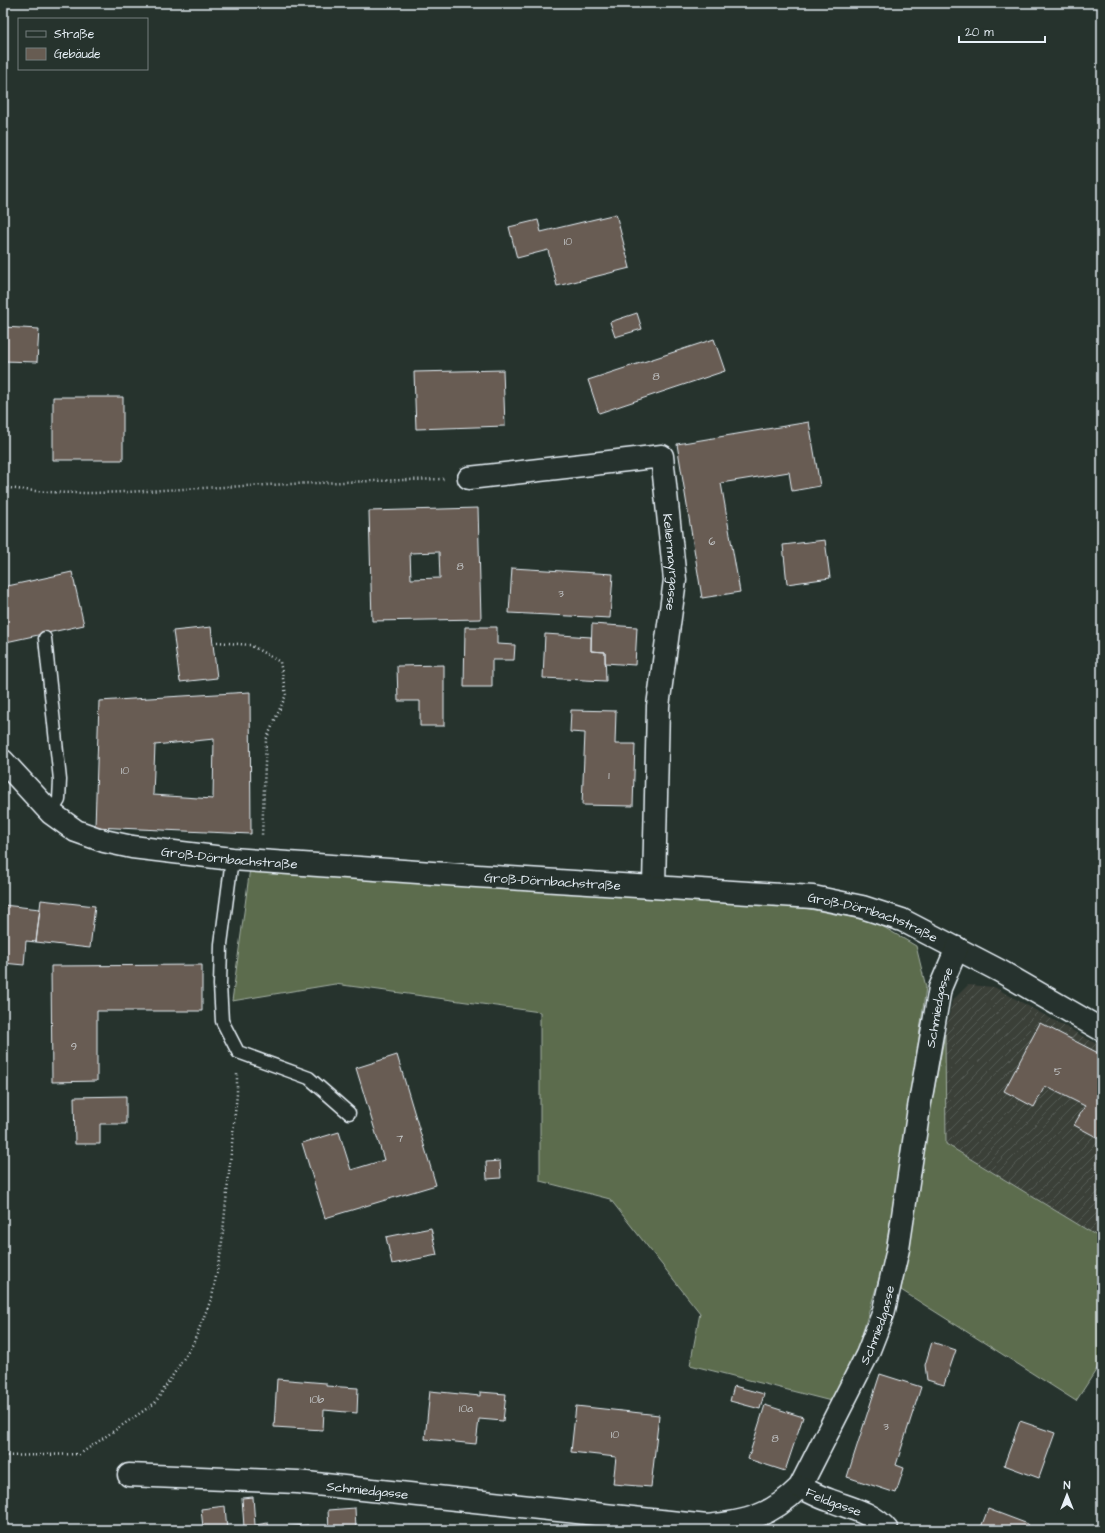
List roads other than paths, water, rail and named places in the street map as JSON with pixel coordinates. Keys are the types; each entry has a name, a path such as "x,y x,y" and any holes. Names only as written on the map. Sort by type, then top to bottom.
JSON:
{"street":[{"name":"Kellermayrgasse","path":"469,478 662,456 675,580 658,706 654,886"},
{"name":"Groß-Dörnbachstraße","path":"3,761 51,813 76,831 104,841 132,847 232,859 813,897 862,907 902,920 957,948 1102,1030"},
{"name":"Schmiedgasse","path":"129,1475 297,1482 604,1523 707,1526 737,1523 766,1513 786,1501 800,1487 867,1355 883,1314 898,1248 919,1108 940,988 957,948"},
{"name":"Feldgasse","path":"800,1487 868,1515 883,1525 887,1530"}],"lane":[{"path":"45,638 60,780 58,800 51,813"},
{"path":"232,859 220,944 222,1021 238,1052 309,1078 349,1113"}]}
